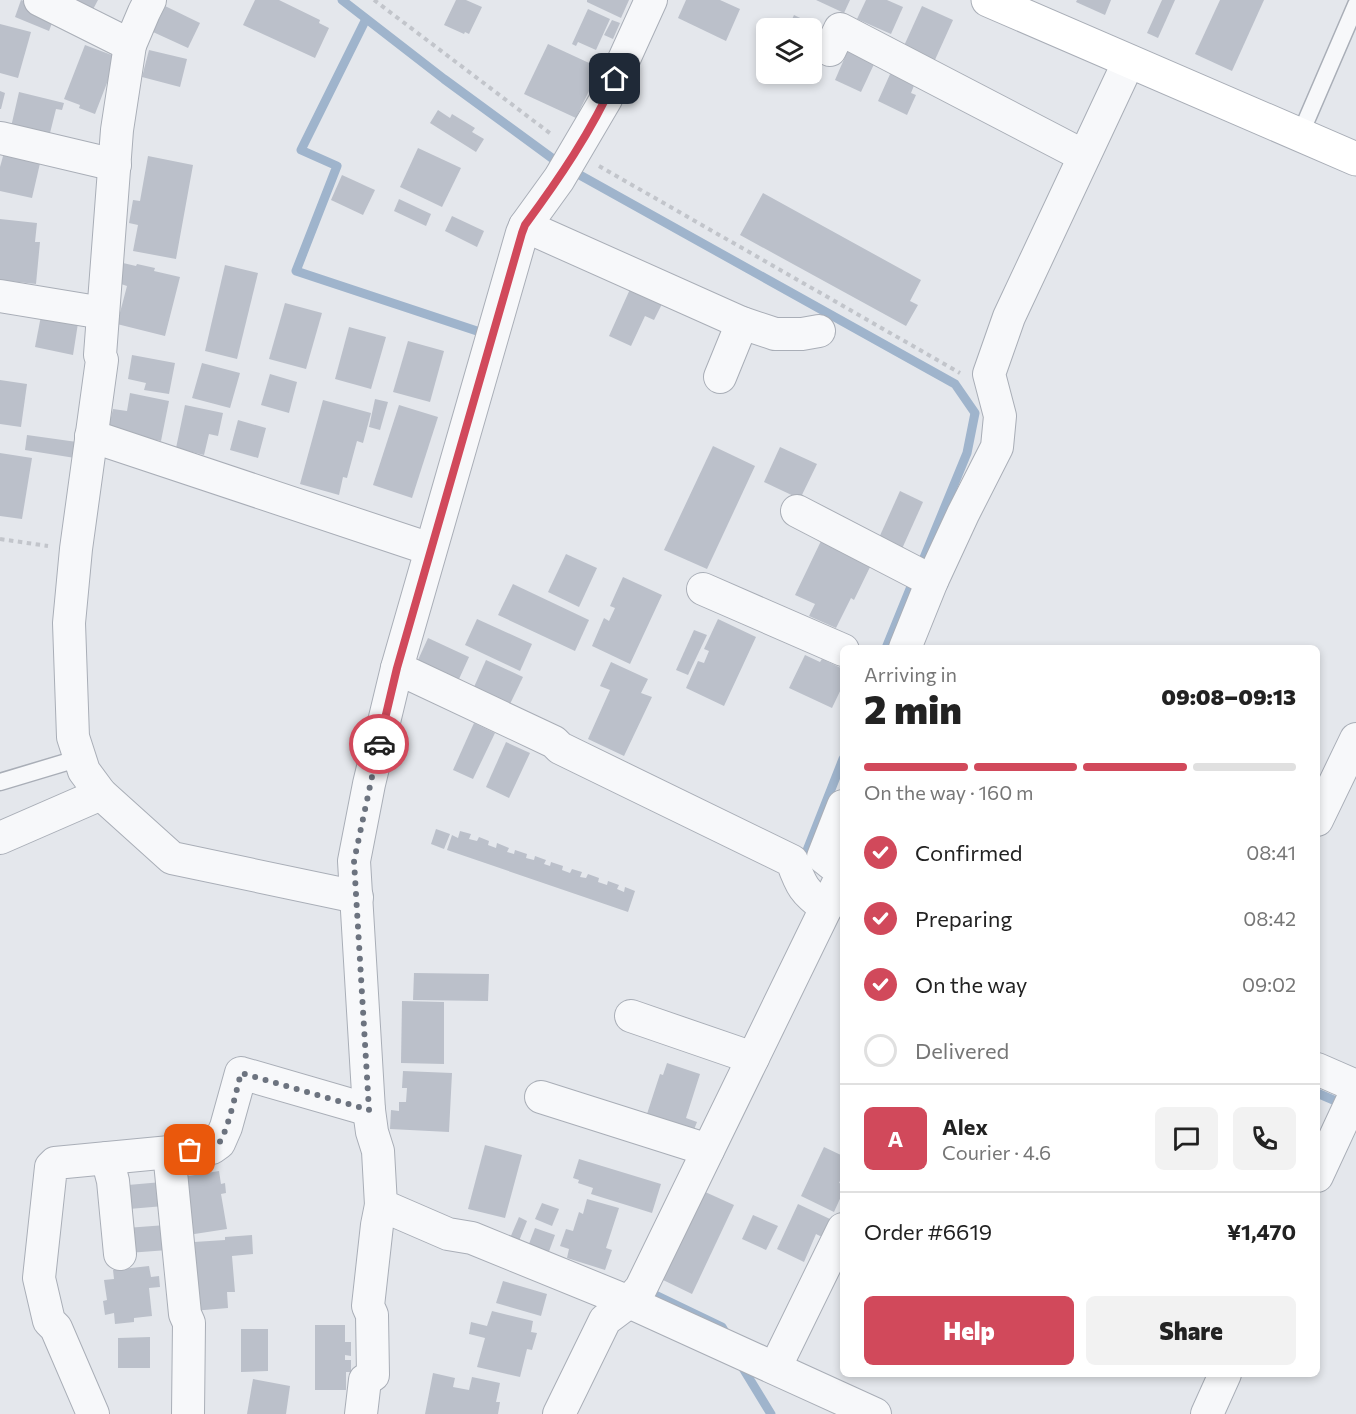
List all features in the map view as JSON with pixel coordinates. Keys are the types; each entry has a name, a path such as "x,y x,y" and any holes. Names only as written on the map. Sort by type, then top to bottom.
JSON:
{"street":[{"path":"40,0 130,45"},
{"path":"150,0 130,45 117,130 100,355 102,360 76,549 69,623 73,737 84,771 101,794 172,858 357,897"},
{"path":"361,1414 365,1380 373,1375 372,1315 368,1306 381,1204 378,1151 369,1110 354,861 369,784 397,668 430,549 522,233 525,225 569,163 606,99 651,0"},
{"path":"988,0 1356,159"},
{"path":"830,50 840,29 940,94 1084,156"},
{"path":"906,645 932,581 997,447 1000,416 989,374 1009,317 1129,61"},
{"path":"1,138 115,165"},
{"path":"525,225 742,323 775,334 802,334 819,331"},
{"path":"0,296 103,313"},
{"path":"720,377 742,323"},
{"path":"91,436 430,549"},
{"path":"797,512 932,581"},
{"path":"703,589 840,649"},
{"path":"397,668 554,742 560,748 792,861 800,882 810,896 826,908"},
{"path":"1320,814 1356,739"},
{"path":"0,838 101,794"},
{"path":"840,814 824,856 840,870"},
{"path":"559,1414 605,1320 629,1302 642,1288 840,879"},
{"path":"631,1016 753,1058"},
{"path":"1320,1071 1353,1098 1320,1170"},
{"path":"93,1414 56,1328 49,1321 39,1278 51,1167 55,1163 212,1148 219,1143 226,1127 241,1073 369,1110"},
{"path":"541,1097 708,1150"},
{"path":"169,1152 185,1314 189,1323 188,1414"},
{"path":"107,1158 113,1181 120,1254"},
{"path":"381,1204 448,1234 472,1238 629,1302 775,1368 841,1385 875,1414"},
{"path":"775,1368 840,1235"},
{"path":"1207,1414 1224,1377"}],"lane":[{"path":"1300,135 1356,5"},
{"path":"0,782 80,758"}],"path":[{"path":"374,0 569,163 971,379 995,395"},
{"path":"0,539 76,549"}],"building":[{"path":"21,0 37,5 55,15 49,31 15,17"},
{"path":"63,0 98,0 90,15"},
{"path":"255,0 279,0 320,20 319,23 329,28 315,58 243,25"},
{"path":"456,0 466,0 482,7 469,34 444,25"},
{"path":"587,0 629,0 621,18"},
{"path":"686,0 720,0 740,9 726,41 678,18"},
{"path":"816,0 850,0 844,13"},
{"path":"866,0 887,0 903,7 891,34 857,19"},
{"path":"1077,0 1111,0 1105,15 1076,2"},
{"path":"1162,0 1175,0 1158,38 1147,33"},
{"path":"1220,0 1264,0 1232,71 1195,54"},
{"path":"165,6 200,23 188,48 153,32"},
{"path":"922,6 953,20 934,62 903,48"},
{"path":"588,9 610,19 596,50 578,42 576,46 572,44"},
{"path":"612,20 620,23 613,39 604,35"},
{"path":"0,24 31,32 18,78 0,73"},
{"path":"548,44 600,68 576,118 524,94"},
{"path":"85,45 117,57 95,114 64,99"},
{"path":"149,50 187,59 180,87 142,77"},
{"path":"848,50 875,62 861,92 835,80"},
{"path":"891,72 915,83 911,93 916,95 907,115 878,101"},
{"path":"0,91 5,93 1,109 0,109"},
{"path":"19,92 64,103 62,110 56,109 49,137 11,127"},
{"path":"438,110 450,118 452,114 475,128 472,132 484,139 476,152 430,123"},
{"path":"418,148 461,168 442,207 400,187"},
{"path":"5,149 41,159 32,198 0,191 0,167"},
{"path":"148,156 193,165 176,259 133,251 138,225 129,223 133,200 140,201"},
{"path":"342,175 375,190 363,215 331,200"},
{"path":"763,193 921,280 910,301 918,305 906,326 740,235"},
{"path":"399,199 431,214 426,226 394,211"},
{"path":"452,216 484,231 477,247 445,231"},
{"path":"0,219 37,223 35,242 40,242 36,284 0,280"},
{"path":"123,263 155,268 154,271 180,277 165,336 117,324 127,286 118,283"},
{"path":"225,265 258,273 237,359 205,351"},
{"path":"631,287 663,302 654,320 645,316 631,346 609,336"},
{"path":"285,303 322,313 306,369 269,359"},
{"path":"41,316 78,323 73,355 35,347"},
{"path":"349,327 386,337 371,389 335,379"},
{"path":"408,341 444,351 430,402 393,392"},
{"path":"132,355 175,363 169,394 144,390 146,383 128,379"},
{"path":"202,363 240,373 230,408 192,398"},
{"path":"270,374 297,382 289,413 261,405"},
{"path":"0,380 27,384 21,427 0,424"},
{"path":"130,393 169,401 161,441 108,430 113,409 127,411"},
{"path":"375,399 388,402 380,430 369,427"},
{"path":"323,400 371,413 363,443 357,441 347,478 343,477 339,495 300,484"},
{"path":"185,405 223,413 218,436 209,434 204,455 176,448"},
{"path":"399,405 438,417 412,498 373,485"},
{"path":"238,420 266,428 258,458 230,450"},
{"path":"27,435 77,442 75,458 25,450"},
{"path":"713,446 755,466 707,569 664,550"},
{"path":"780,447 817,464 800,499 764,482"},
{"path":"0,453 32,458 22,519 0,516"},
{"path":"900,491 923,502 901,551 878,540"},
{"path":"821,541 871,565 854,600 851,598 836,628 809,616 815,604 795,595"},
{"path":"566,554 597,568 579,607 548,592"},
{"path":"623,577 662,595 630,664 592,646 604,618 609,621 615,608 610,606"},
{"path":"513,584 589,620 575,651 498,615"},
{"path":"477,619 532,644 520,671 465,645"},
{"path":"718,619 756,637 724,706 686,688 698,661 704,663 709,651 704,649"},
{"path":"694,630 707,635 688,675 676,670"},
{"path":"428,638 469,657 459,679 418,660"},
{"path":"805,655 820,662 822,659 840,668 840,691 832,708 789,688"},
{"path":"486,660 523,677 510,704 474,687"},
{"path":"611,662 648,679 641,693 652,697 624,756 588,739 610,690 600,686"},
{"path":"474,723 495,733 473,779 453,770"},
{"path":"506,742 530,753 509,798 486,787"},
{"path":"436,829 450,834 444,849 431,844"},
{"path":"460,831 471,834 469,839 477,841 479,837 489,841 488,845 496,848 497,843 509,848 507,852 514,854 515,850 527,854 526,858 534,860 535,856 546,860 544,864 550,866 551,862 563,866 562,870 570,873 572,869 582,872 580,877 586,878 588,874 599,878 598,882 607,885 608,881 619,885 617,889 624,892 625,887 635,891 628,912 447,850 452,835 458,838"},
{"path":"414,973 489,974 488,1001 413,1000"},
{"path":"402,1001 444,1002 444,1064 401,1063"},
{"path":"667,1063 700,1074 686,1118 697,1122 693,1132 646,1117 660,1074 663,1075"},
{"path":"403,1071 452,1073 449,1132 390,1129 391,1110 399,1111 399,1102 406,1102 407,1088 402,1088"},
{"path":"485,1145 522,1155 505,1218 468,1209"},
{"path":"824,1147 840,1155 840,1199 834,1212 801,1196"},
{"path":"579,1159 661,1184 652,1213 591,1194 593,1188 578,1183 579,1180 573,1178"},
{"path":"219,1171 221,1184 225,1183 226,1193 221,1194 227,1229 188,1235 183,1177"},
{"path":"162,1182 164,1206 129,1209 128,1185"},
{"path":"703,1191 734,1205 692,1294 661,1279"},
{"path":"587,1199 619,1208 606,1248 612,1250 605,1270 567,1258 569,1249 560,1246 566,1229 573,1231 579,1212 583,1214"},
{"path":"542,1203 559,1209 552,1226 535,1219"},
{"path":"798,1204 830,1219 822,1237 816,1234 804,1262 777,1249"},
{"path":"753,1215 778,1226 766,1250 742,1239"},
{"path":"519,1217 527,1221 519,1241 510,1238"},
{"path":"166,1225 168,1250 128,1253 126,1228"},
{"path":"535,1228 555,1235 547,1257 527,1249"},
{"path":"252,1235 253,1254 232,1256 235,1292 227,1292 228,1308 192,1311 188,1249 195,1248 194,1242"},
{"path":"149,1266 151,1277 159,1276 160,1287 149,1288 152,1316 134,1318 134,1322 115,1324 114,1313 105,1315 103,1301 107,1300 104,1280 114,1279 113,1270"},
{"path":"503,1281 547,1294 541,1316 496,1303"},
{"path":"492,1311 533,1321 531,1332 537,1333 532,1350 527,1349 520,1377 477,1367 485,1338 469,1334 471,1322 487,1326"},
{"path":"315,1325 345,1325 345,1342 351,1342 351,1356 345,1355 345,1360 351,1360 351,1372 346,1372 346,1390 315,1390"},
{"path":"241,1329 268,1329 268,1371 241,1372"},
{"path":"150,1337 150,1368 118,1368 118,1338"},
{"path":"433,1373 455,1378 453,1387 469,1390 472,1377 500,1383 496,1402 500,1402 498,1414 425,1414"},
{"path":"253,1379 290,1386 286,1414 247,1414"}],"waterway":[{"path":"342,0 444,79 560,164 955,384 975,413 967,453 921,565"},
{"path":"366,19 301,150 337,166 296,271 483,333"},
{"path":"887,645 910,589"},
{"path":"804,858 840,767"},
{"path":"1320,1094 1345,1105"},
{"path":"647,1291 722,1327 725,1332"},
{"path":"741,1365 771,1414"}],"way so far":[{"path":"190,1150 212,1148 219,1143 226,1127 241,1073 369,1110 354,861 379,744"}],"route":[{"path":"379,744 397,668 430,549 522,233 525,225 573,156 615,79"}]}
